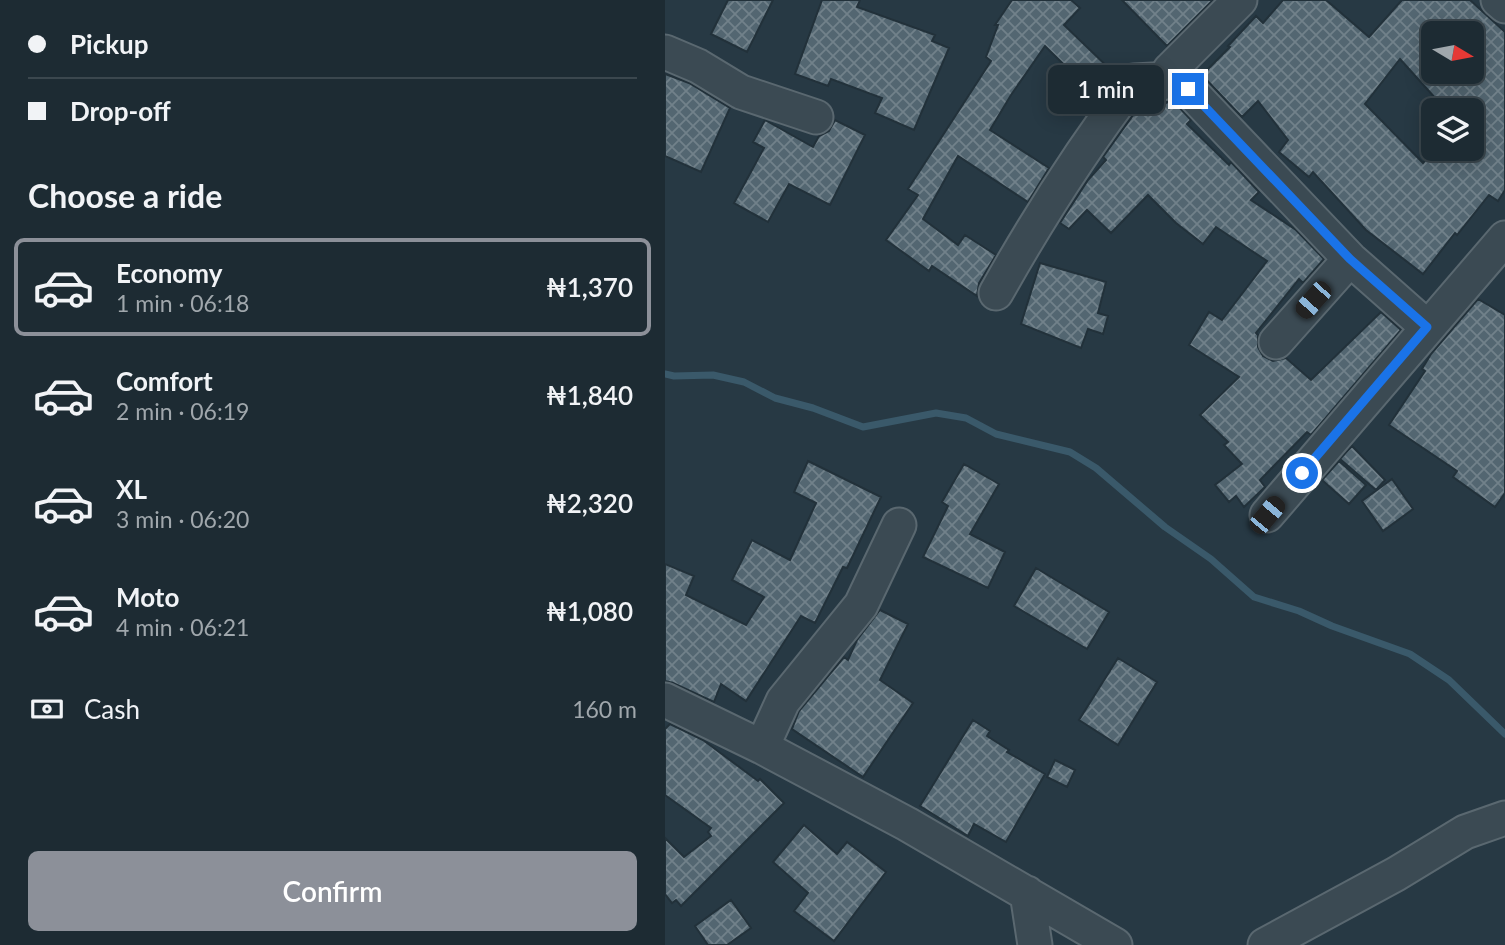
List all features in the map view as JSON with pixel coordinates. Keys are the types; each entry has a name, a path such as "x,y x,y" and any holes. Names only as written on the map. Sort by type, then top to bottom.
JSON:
{"street":[{"path":"996,293 1022,247 1100,125 1133,81 1153,80 1162,83 1170,70 1240,0"},
{"path":"1498,0 1505,6"},
{"path":"665,52 698,66 741,92 816,117"},
{"path":"1170,70 1350,259 1427,327"},
{"path":"1267,515 1505,238"},
{"path":"1276,342 1350,259"},
{"path":"762,747 783,701 862,605 899,525"},
{"path":"669,707 762,747 908,824 1115,945"},
{"path":"1268,944 1396,874 1465,832 1505,818"},
{"path":"1027,894 1035,945"}],"building":[{"path":"728,0 773,0 747,52 711,34"},
{"path":"822,0 860,0 857,7 935,35 932,41 949,48 914,130 875,113 882,98 831,79 828,86 795,74"},
{"path":"1012,0 1071,0 1080,8 1064,25 1115,74 1097,97 1045,46 1011,95 990,130 1049,168 1028,202 958,156 923,219 958,245 965,235 996,255 979,283 977,296 932,266 929,271 886,240 918,195 908,189 991,61 986,57 998,25 995,25"},
{"path":"1122,0 1213,0 1167,46"},
{"path":"1283,0 1326,0 1369,37 1402,0 1470,0 1505,32 1505,190 1498,201 1489,195 1423,274 1366,230 1313,172 1309,177 1279,152 1288,140 1258,101 1242,117 1202,75 1256,16 1263,23","holes":["1421,21 1484,21 1484,84 1423,84 1435,98 1484,98 1484,161 1423,163 1365,104 1400,59 1421,82"]},
{"path":"665,74 689,83 730,108 701,172 665,156"},
{"path":"1150,99 1162,105 1172,100 1191,120 1187,124 1229,165 1231,162 1259,192 1251,200 1296,230 1324,259 1303,283 1299,279 1256,333 1258,347 1263,356 1273,361 1286,358 1311,380 1381,312 1401,330 1311,435 1307,432 1260,480 1265,487 1244,507 1236,496 1229,502 1215,485 1242,464 1224,445 1228,442 1200,415 1239,377 1189,345 1209,312 1222,320 1267,261 1216,227 1203,244 1176,223 1148,195 1111,233 1087,210 1069,229 1060,223 1088,180 1106,160 1103,157 1131,118 1145,100"},
{"path":"765,120 813,147 819,136 829,131 835,120 865,135 830,205 789,184 768,222 734,203 764,148 753,142"},
{"path":"1040,263 1106,282 1098,313 1108,316 1103,334 1088,329 1081,348 1021,324"},
{"path":"1478,299 1505,315 1505,493 1495,507 1453,477 1457,471 1389,425 1425,371 1422,369 1431,354"},
{"path":"1352,446 1385,480 1376,490 1340,459"},
{"path":"808,461 881,497 847,568 843,567 815,623 801,616 746,701 721,684 714,702 665,681 665,564 694,576 686,595 746,625 764,597 732,580 752,540 790,560 816,503 794,492"},
{"path":"1339,461 1366,485 1349,504 1322,480"},
{"path":"964,464 999,484 970,534 1005,552 988,588 923,557 948,506 942,502"},
{"path":"1392,479 1413,509 1383,531 1362,501"},
{"path":"1036,568 1109,612 1087,649 1014,606"},
{"path":"880,610 908,624 880,680 913,703 863,777 792,729 799,711 844,657 848,660 857,640"},
{"path":"1118,658 1157,682 1118,745 1079,720"},
{"path":"973,720 990,731 987,736 1009,750 1007,752 1045,774 1006,842 974,824 968,836 920,806"},
{"path":"670,724 703,740 758,781 760,779 784,803 681,906 676,900 672,903 665,894 665,838 684,857 711,836 708,832 711,828 665,795 665,729"},
{"path":"1055,760 1075,770 1067,787 1047,777"},
{"path":"804,825 837,854 847,842 886,872 834,941 794,911 808,893 773,862"},
{"path":"731,900 751,928 727,945 708,945 695,926"}],"waterway":[{"path":"665,374 713,375 744,382 775,398 813,408 863,427 936,413 966,418 996,434 1070,452 1096,468 1165,527 1211,559 1254,597 1299,611 1410,654 1449,680 1505,734"}],"route":[{"path":"1188,89 1350,259 1427,327 1302,473"}]}
